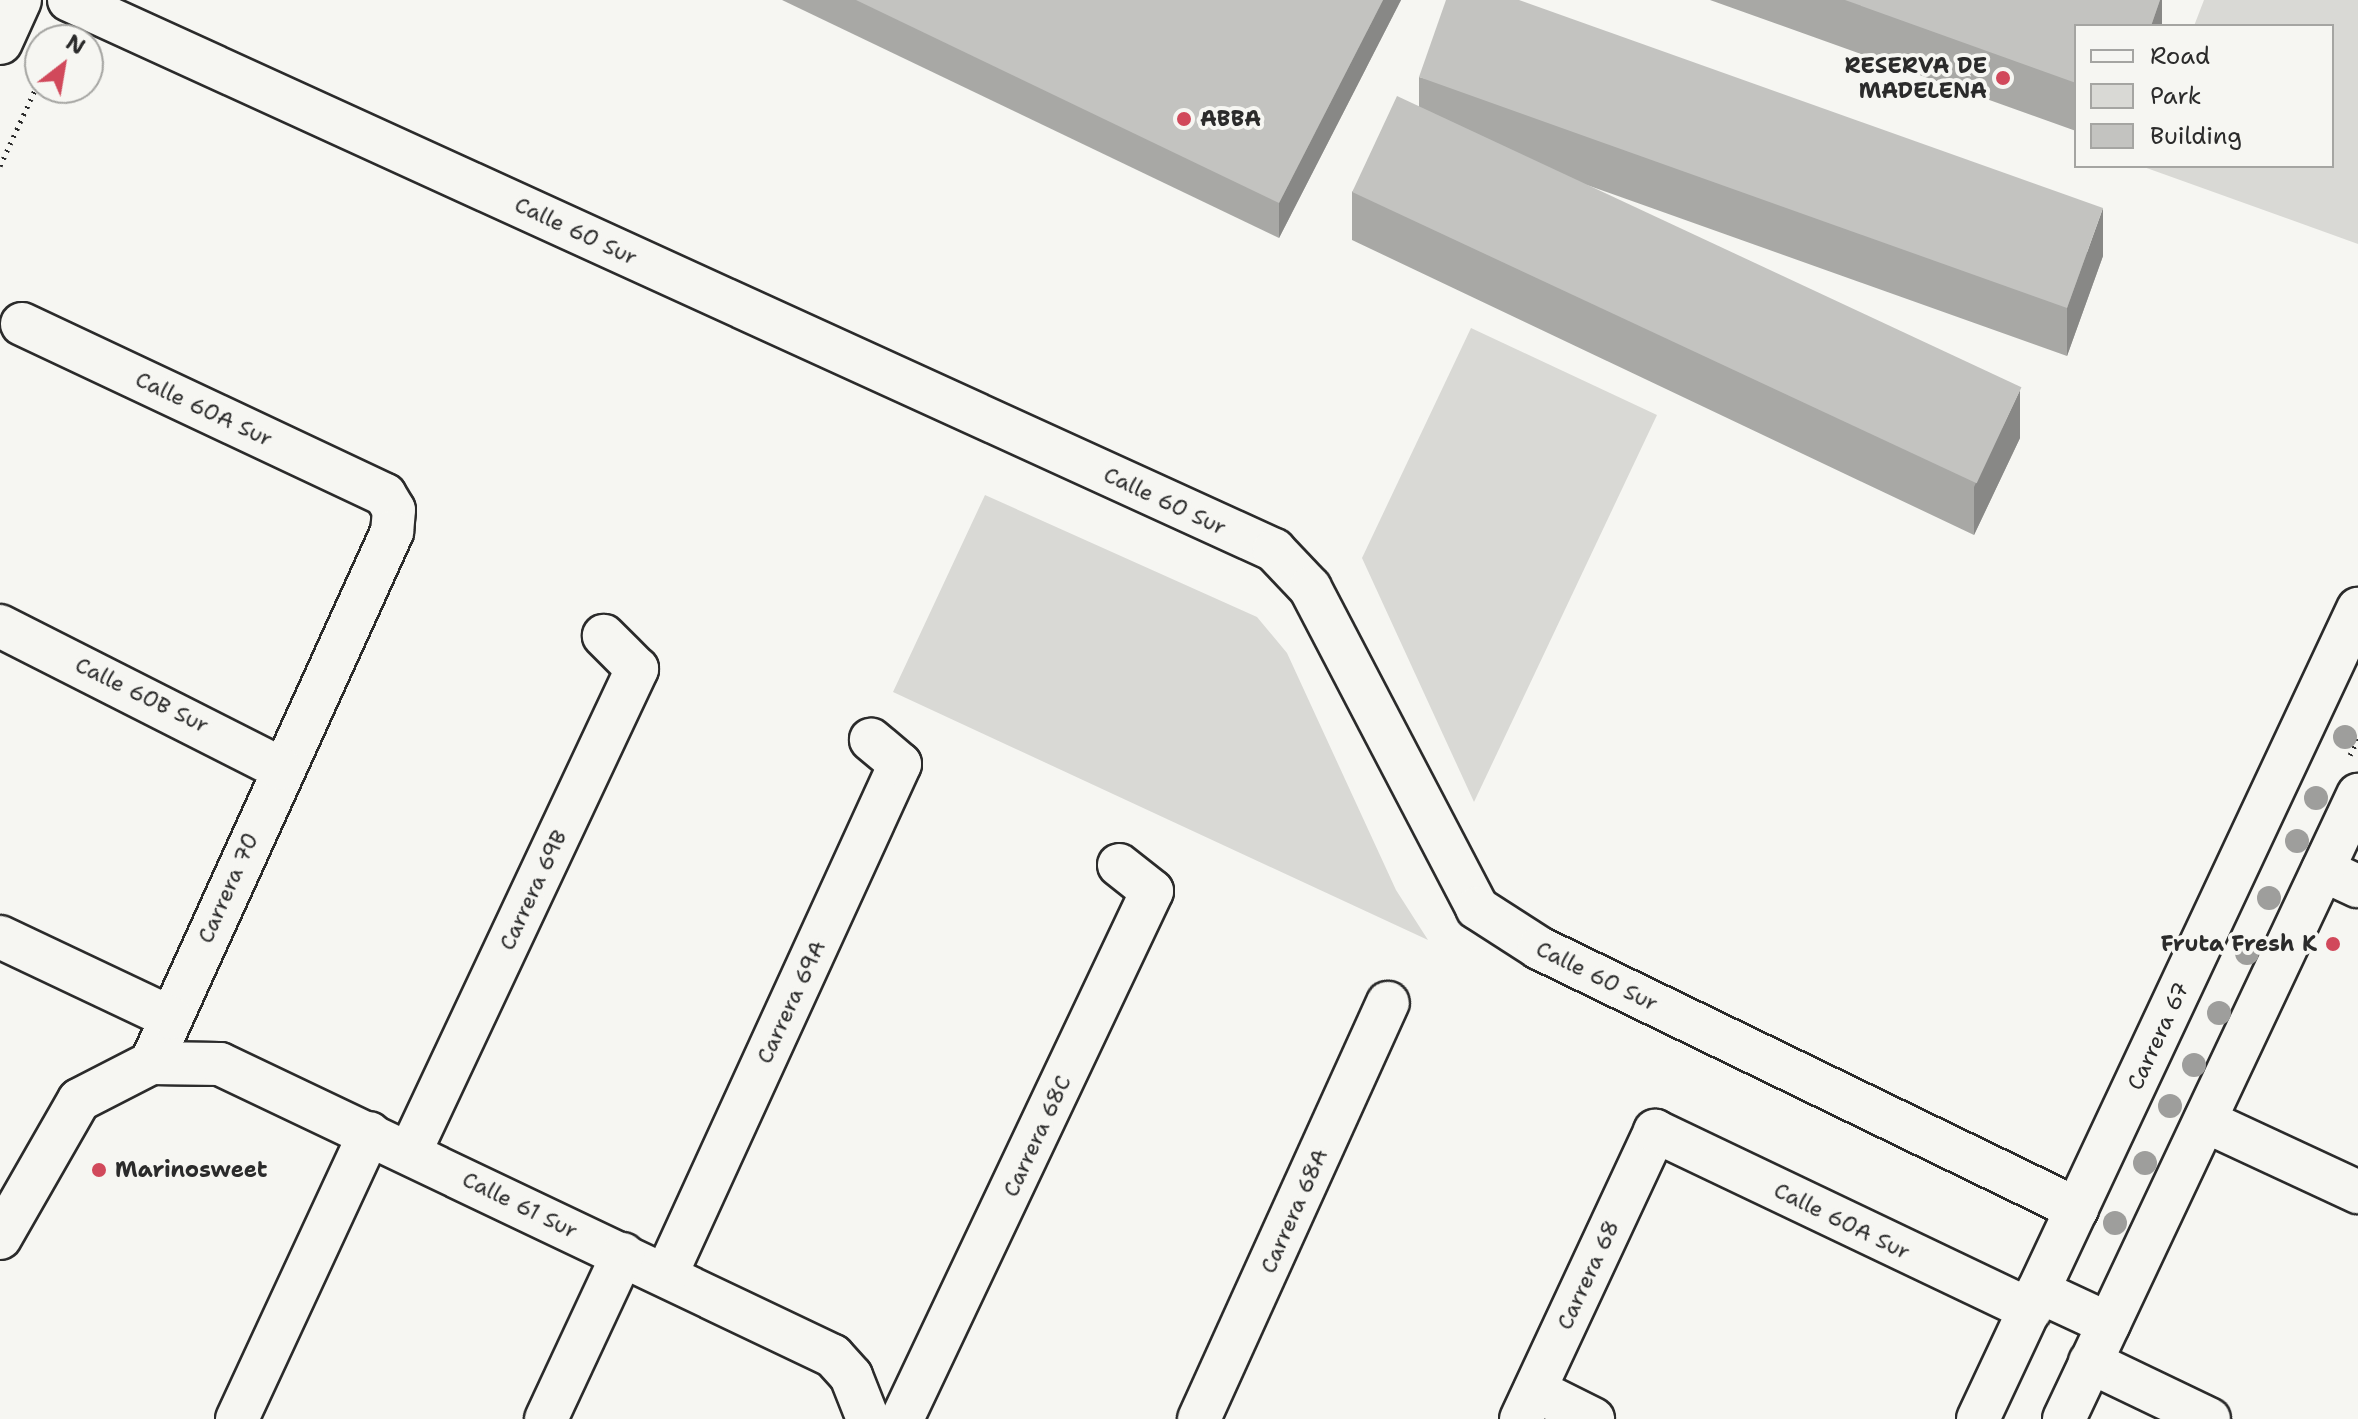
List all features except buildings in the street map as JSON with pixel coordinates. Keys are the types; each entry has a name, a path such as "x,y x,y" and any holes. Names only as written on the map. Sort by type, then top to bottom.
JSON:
{"main road":[{"path":"0,42 19,0"}],"street":[{"name":"Calle 60 Sur","path":"69,0 1274,550 1310,588 1477,908 1539,948 2077,1209"},
{"name":"Calle 60A Sur","path":"22,324 385,495"},
{"name":"Carrera 70","path":"151,1063 280,768 392,532 394,510 385,495"},
{"name":"Carrera 67","path":"1978,1419 2358,609"},
{"name":"Calle 60B Sur","path":"0,626 280,768"},
{"name":"Carrera 69B","path":"410,1152 637,669 604,636"},
{"name":"Carrera 69A","path":"666,1275 900,764 871,740"},
{"path":"2064,1419 2205,1121 2341,878 2358,795"},
{"name":"Carrera 68C","path":"902,1419 1152,891 1119,865"},
{"path":"0,937 171,1018"},
{"name":"Carrera 68A","path":"1199,1419 1388,1003"},
{"name":"Calle 61 Sur","path":"151,1063 192,1060 245,1072 833,1356 862,1412"},
{"path":"0,1238 62,1118 99,1086 151,1063"},
{"path":"2205,1121 2358,1192"},
{"name":"Calle 60A Sur","path":"1655,1131 2034,1301 2109,1324"},
{"name":"Carrera 68","path":"1528,1405 1655,1131"},
{"path":"237,1419 370,1133"},
{"path":"546,1419 623,1254"},
{"path":"2090,1362 2209,1419"},
{"path":"1528,1405 1593,1419"}],"path":[{"path":"0,166 29,104"}],"green space":[{"path":"2204,0 2358,0 2358,244 2147,168 2334,168 2334,24 2195,24"},
{"path":"1471,328 1657,415 1474,802 1362,558"},
{"path":"985,495 1257,617 1287,653 1396,890 1428,940 893,692"}],"place":[{"name":"RESERVA DE MADELENA","path":"2003,78"},
{"name":"ABBA","path":"1184,119"},
{"name":"Fruta Fresh K","path":"2333,944"},
{"name":"Marinosweet","path":"99,1170"}]}
